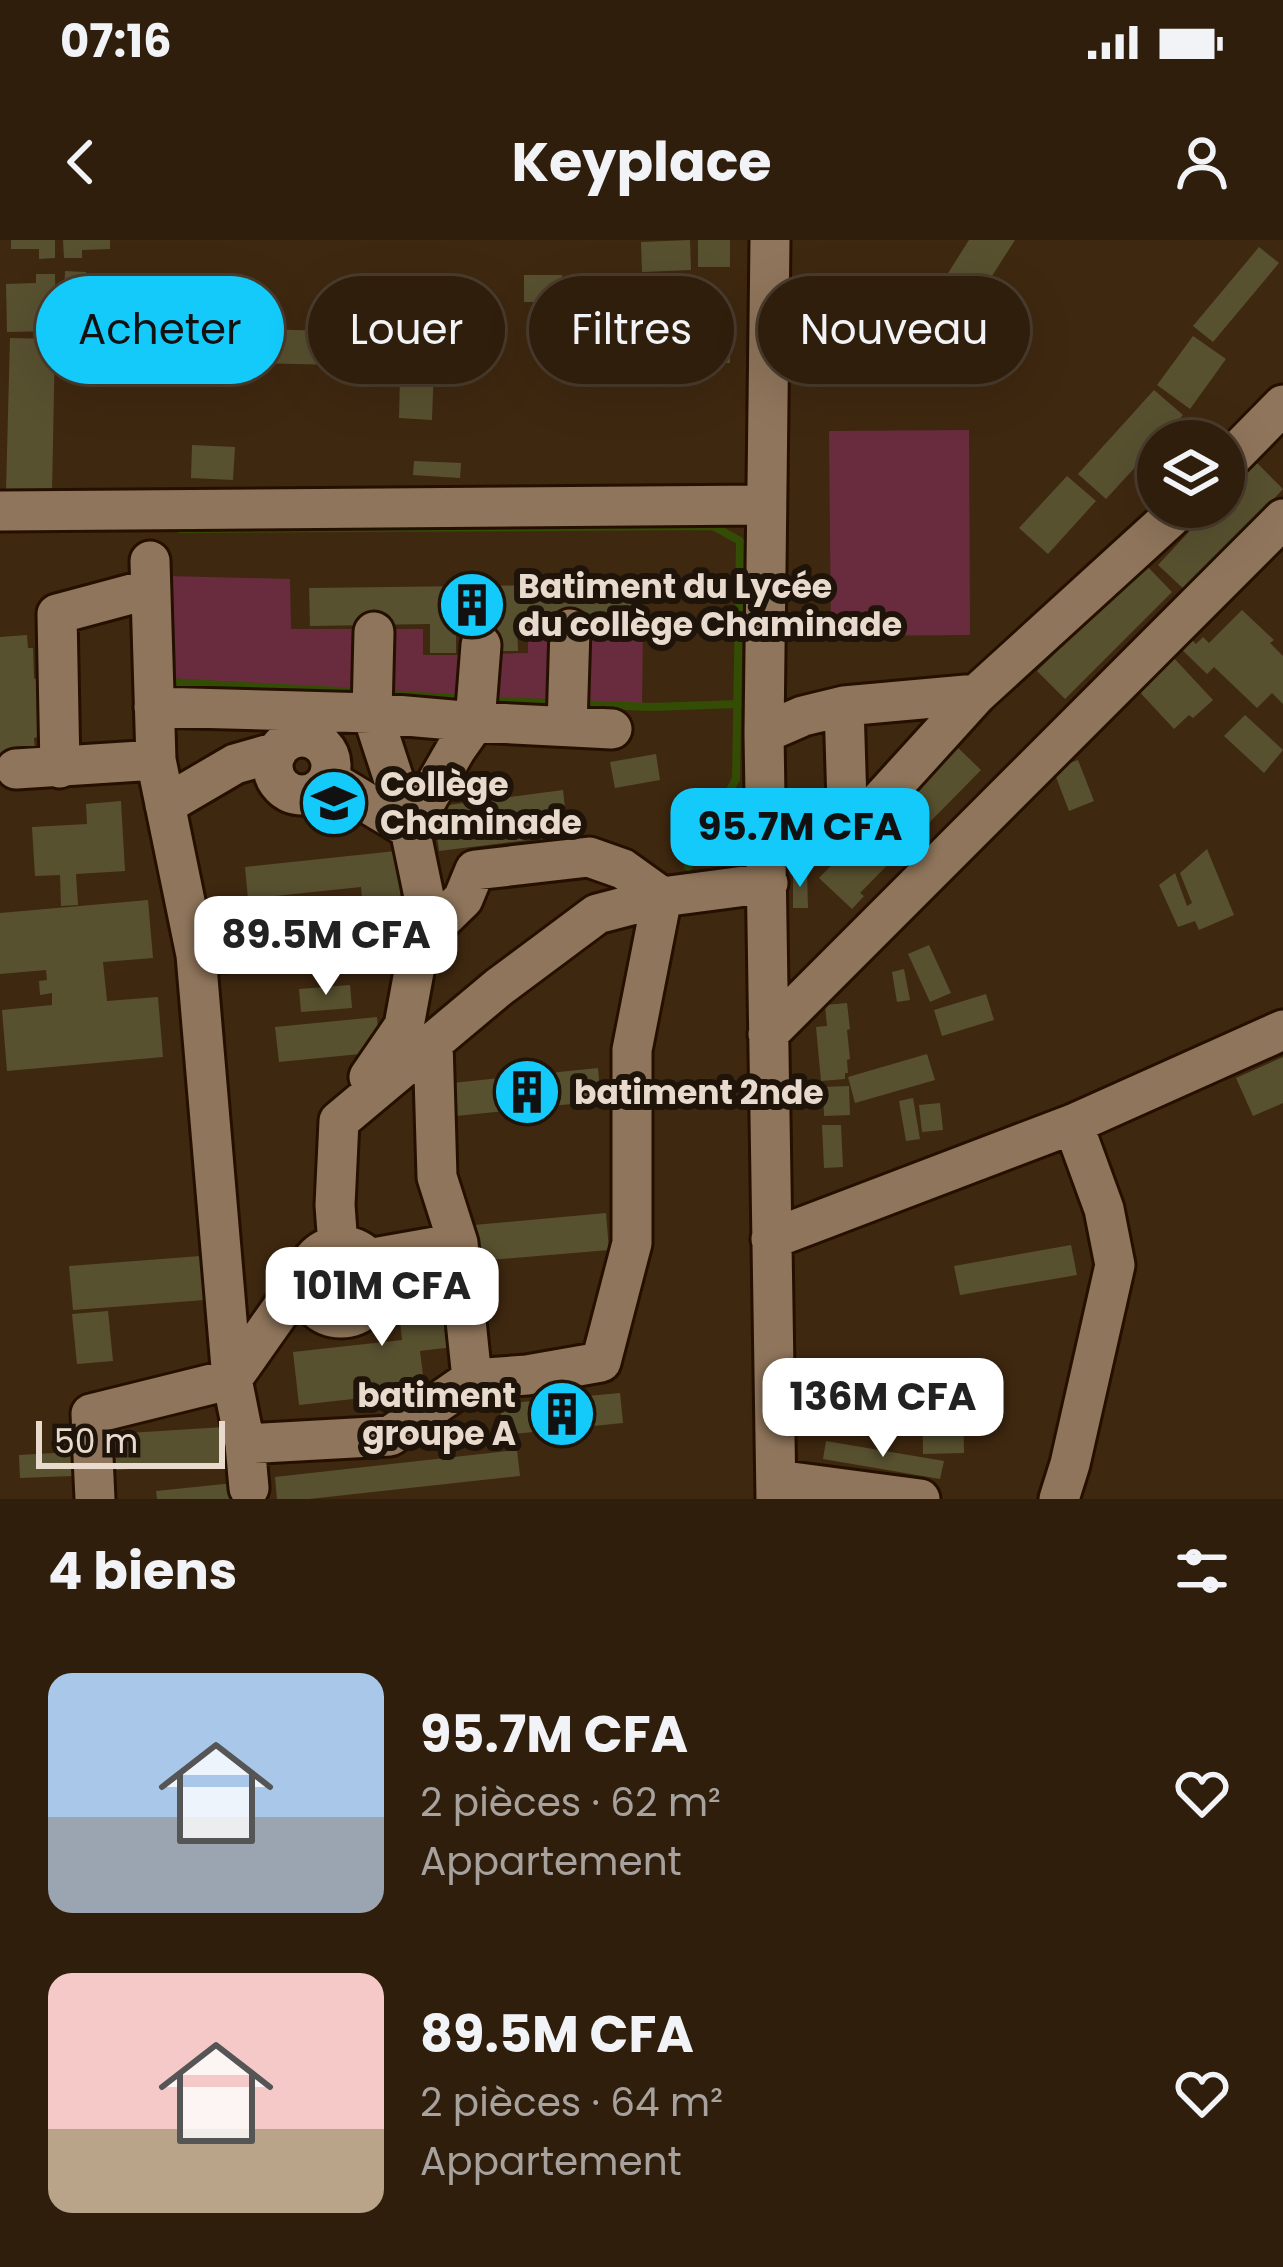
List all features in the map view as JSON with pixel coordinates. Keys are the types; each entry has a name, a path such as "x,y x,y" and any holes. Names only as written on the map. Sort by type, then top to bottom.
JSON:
{"street":[{"path":"770,240 764,734 777,1489 920,1499"},
{"path":"1245,443 1283,404"},
{"path":"0,511 766,506"},
{"path":"767,1034 1283,519"},
{"path":"844,706 848,836 977,694 1159,528"},
{"path":"60,768 58,614 150,575 156,760 196,955 232,1379 249,1488"},
{"path":"567,726 570,628"},
{"path":"374,632 374,718 410,829 431,930"},
{"path":"410,829 466,736 481,645"},
{"path":"764,734 803,716 844,706 977,694"},
{"path":"154,706 374,718 466,736 567,726 612,729"},
{"path":"165,805 235,764 277,752 273,772 277,782 293,795 313,794 322,789 328,765 374,718"},
{"path":"16,769 156,760"},
{"path":"328,765 410,829"},
{"path":"305,1274 313,1305 332,1317 354,1315 371,1301 377,1280 353,1252 335,1205 339,1121 404,1026 415,967 431,930 463,899 475,870 589,857 623,869 662,897"},
{"path":"339,1121 499,987 597,914 662,897 768,884"},
{"path":"244,1444 390,1436 472,1378 527,1375 601,1362 632,1243 632,1050 662,897"},
{"path":"196,955 431,930"},
{"path":"771,1239 1073,1124 1283,1030"},
{"path":"433,1042 437,1177 458,1243 472,1378"},
{"path":"1059,1499 1115,1265 1104,1209 1073,1124"},
{"path":"95,1499 91,1414 232,1379 317,1255 458,1243"}],"shaded area":[{"path":"969,430 970,635 831,636 829,431"},
{"path":"167,576 290,579 291,629 370,629 369,690 165,678"},
{"path":"528,626 566,627 566,701 485,698 493,654 528,653"},
{"path":"465,628 477,628 477,698 376,691 378,629 423,629 423,655 464,655"},
{"path":"573,628 643,628 642,704 572,702"}],"building":[{"path":"11,240 55,240 55,258 39,259 39,249 11,249"},
{"path":"63,240 110,240 110,249 82,250 82,258 64,258"},
{"path":"690,240 691,270 642,272 641,242"},
{"path":"698,240 730,240 730,267 698,267"},
{"path":"969,240 1015,240 992,276 946,276"},
{"path":"1259,247 1279,263 1213,342 1193,326"},
{"path":"65,271 86,272 86,276 65,276"},
{"path":"524,275 562,275 529,276 529,302 524,302"},
{"path":"36,283 36,331 7,332 6,284"},
{"path":"284,330 308,330 308,364 284,364"},
{"path":"1193,336 1226,359 1190,409 1157,385"},
{"path":"10,338 36,339 36,384 54,384 52,491 6,490"},
{"path":"400,384 433,384 432,420 399,418"},
{"path":"1154,390 1183,415 1178,420 1137,420 1137,465 1106,499 1078,474"},
{"path":"192,445 235,447 233,480 191,478"},
{"path":"414,461 461,463 460,478 413,475"},
{"path":"1255,461 1283,489 1187,592 1158,565 1192,528 1245,528 1245,472"},
{"path":"1067,476 1096,501 1048,554 1019,528"},
{"path":"1145,564 1172,592 1065,699 1037,671"},
{"name":"Batiment du Lycée du collège Chaminade","path":"634,584 634,622 517,624 518,651 492,651 492,624 456,624 456,653 430,653 430,624 310,626 309,588"},
{"path":"1242,610 1274,640 1270,643 1283,656 1283,704 1272,693 1257,708 1214,667 1207,674 1174,642 1184,632 1196,644 1203,637 1209,643"},
{"path":"27,635 28,648 33,648 34,678 42,683 35,751 0,754 0,637"},
{"path":"1171,655 1213,700 1174,729 1135,687"},
{"path":"1245,715 1283,750 1264,773 1224,736"},
{"path":"952,742 981,770 860,893 864,896 852,909 819,878"},
{"path":"656,754 660,780 615,788 610,762"},
{"path":"1078,760 1094,801 1069,811 1053,769"},
{"path":"563,790 568,835 439,851 433,807"},
{"path":"121,801 125,871 76,874 78,905 61,906 60,875 35,876 32,827 87,824 86,804"},
{"path":"1207,849 1234,915 1199,930 1195,921 1178,927 1159,885 1175,873 1187,906 1192,903 1180,873"},
{"path":"396,851 403,922 365,926 361,887 248,899 245,867"},
{"path":"793,872 807,872 808,908 793,908"},
{"path":"148,900 153,958 103,962 107,1001 158,997 163,1057 7,1071 2,1010 52,1005 52,993 40,995 39,981 47,980 46,970 0,974 0,913"},
{"path":"929,945 951,993 930,1002 908,954"},
{"path":"904,969 910,1000 897,1002 892,972"},
{"path":"350,985 352,1008 301,1012 299,989"},
{"path":"986,994 994,1020 942,1036 934,1010"},
{"path":"847,1003 848,1073 845,1079 821,1081 816,1027 827,1026 825,1005"},
{"path":"377,1017 380,1052 279,1062 275,1027"},
{"path":"927,1054 935,1080 855,1103 848,1077"},
{"path":"1283,1057 1283,1103 1253,1116 1236,1078"},
{"name":"batiment 2nde","path":"598,1068 601,1101 456,1116 452,1083"},
{"path":"849,1086 850,1115 824,1116 823,1087"},
{"path":"913,1098 920,1139 906,1141 899,1101"},
{"path":"940,1103 943,1130 922,1132 919,1105"},
{"path":"822,1125 841,1125 843,1167 824,1168"},
{"path":"606,1213 609,1250 477,1261 474,1225"},
{"path":"1071,1245 1077,1275 960,1295 954,1266"},
{"path":"214,1255 218,1299 73,1310 69,1266"},
{"path":"444,1269 453,1347 420,1351 425,1391 299,1405 293,1352 402,1340 395,1275"},
{"path":"108,1311 113,1361 77,1364 72,1314"},
{"path":"879,1372 913,1374 911,1387 877,1385"},
{"path":"963,1379 964,1453 923,1454 922,1380"},
{"name":"batiment groupe A","path":"620,1393 623,1423 503,1435 500,1404"},
{"path":"224,1427 226,1463 115,1470 113,1434"},
{"path":"826,1441 944,1461 940,1479 823,1459"},
{"path":"517,1450 520,1476 277,1499 275,1477"},
{"path":"72,1452 73,1476 20,1478 19,1455"},
{"path":"234,1483 235,1499 157,1499 156,1491"}],"waterway":[{"path":"180,529 713,526 740,541 736,779 688,867"},
{"path":"167,682 359,692"},
{"path":"386,694 466,699"},
{"path":"487,701 556,703"},
{"path":"577,704 738,704"}],"place":[{"name":"Batiment du Lycée du collège Chaminade","path":"472,605"},
{"name":"Collège Chaminade","path":"334,803"},
{"name":"batiment 2nde","path":"527,1092"},
{"name":"batiment groupe A","path":"562,1414"}]}
